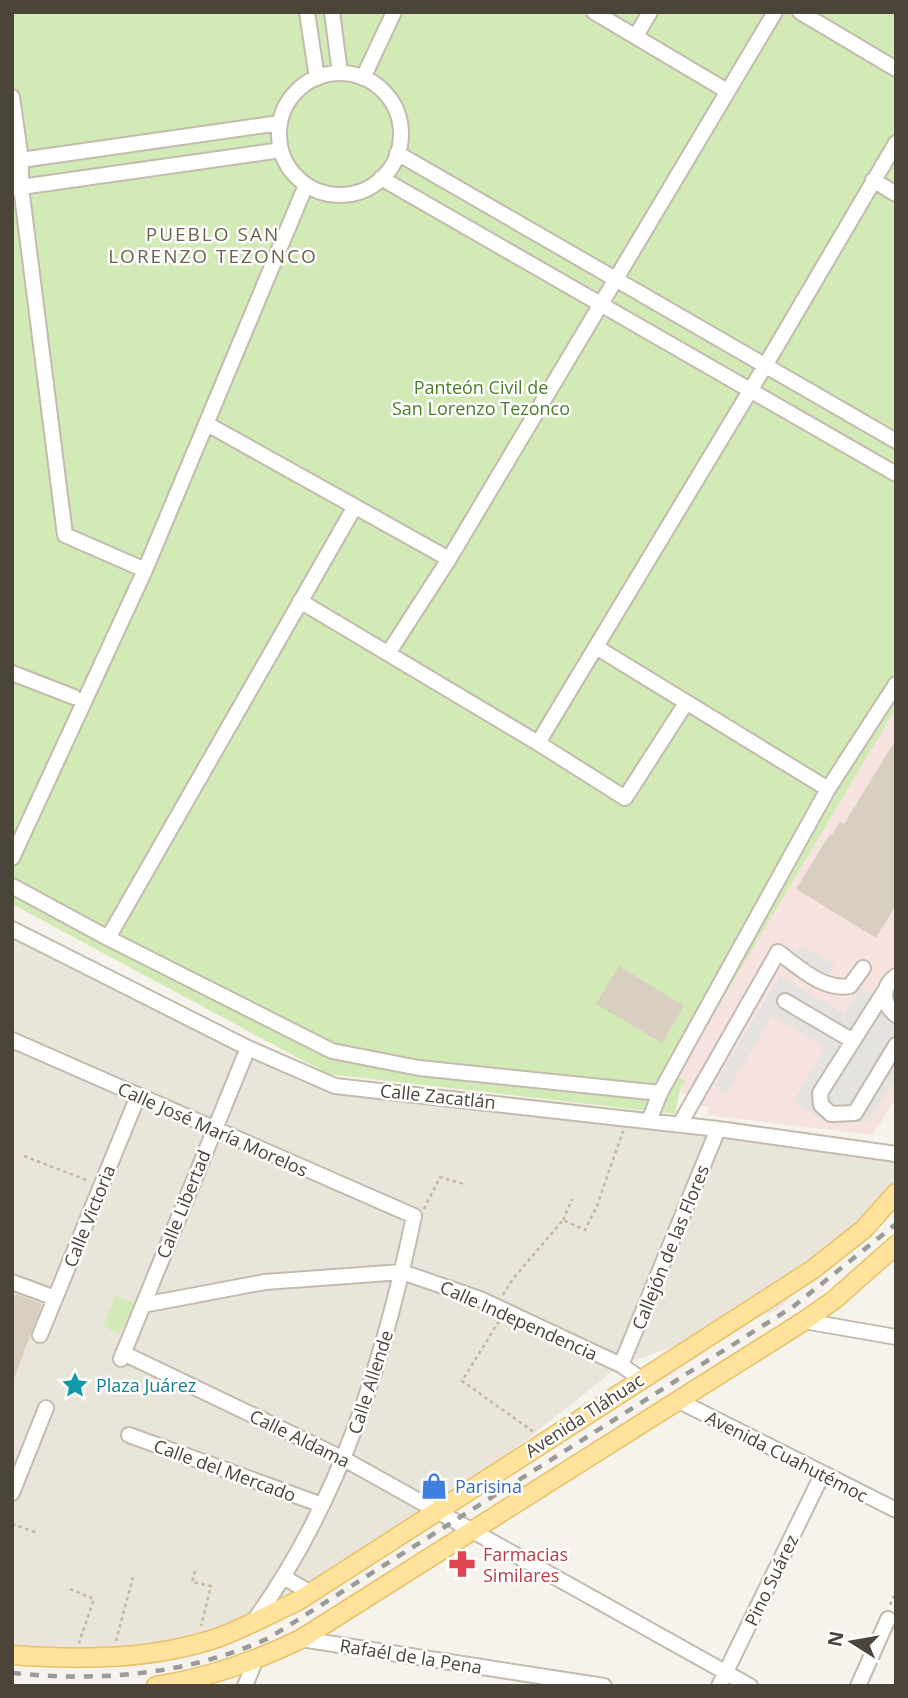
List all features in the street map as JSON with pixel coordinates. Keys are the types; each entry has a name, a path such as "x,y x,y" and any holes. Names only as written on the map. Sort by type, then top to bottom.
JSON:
{"main road":[{"name":"Avenida Tláhuac","path":"12,1655 74,1660 112,1658 197,1643 253,1622 311,1593 812,1270 864,1229 896,1193"},
{"path":"156,1686 191,1681 254,1661 301,1639 804,1321 834,1300 896,1245"}],"street":[{"path":"307,12 317,78"},
{"path":"331,12 340,73"},
{"path":"363,78 394,12"},
{"path":"594,12 727,91"},
{"path":"636,36 650,12"},
{"path":"388,652 449,559 775,12"},
{"path":"800,12 896,69"},
{"path":"340,73 363,78 382,90 395,109 400,131 397,153 381,178 362,191 339,195 306,185 290,170 281,150 280,123 292,96 317,78 340,73"},
{"path":"12,96 17,161 16,187 65,535 145,570"},
{"path":"17,161 280,123"},
{"path":"538,743 896,143"},
{"path":"16,187 281,150"},
{"path":"397,153 896,440"},
{"path":"381,178 896,474"},
{"path":"873,180 896,194"},
{"path":"12,858 145,570 306,185"},
{"path":"207,424 449,559"},
{"path":"108,939 354,508"},
{"path":"300,601 625,798 687,703"},
{"path":"596,648 828,789"},
{"path":"12,673 74,697"},
{"path":"649,1121 660,1093 828,789 896,684"},
{"path":"12,886 108,939 332,1051 419,1068 660,1093"},
{"name":"Calle Zacatlán","path":"12,929 248,1048 335,1086 680,1124 896,1154"},
{"path":"680,1124 778,952 825,984 840,988 850,986 863,968"},
{"path":"896,976 887,984 820,1093 821,1105 831,1114 855,1113 896,1045"},
{"path":"884,992 889,1009 896,1015"},
{"path":"785,1002 853,1041"},
{"name":"Calle José María Morelos","path":"12,1040 414,1216"},
{"name":"Calle Libertad","path":"122,1357 248,1048"},
{"name":"Calle Victoria","path":"40,1335 138,1096"},
{"name":"Callejón de las Flores","path":"621,1365 718,1129"},
{"name":"Calle Allende","path":"253,1622 285,1578 344,1459 374,1378 414,1216"},
{"name":"Calle Independencia","path":"143,1305 265,1282 402,1272 501,1310 621,1365 641,1379"},
{"path":"12,1282 55,1298"},
{"path":"804,1321 896,1337"},
{"name":"Calle Aldama","path":"122,1357 344,1459 438,1509 723,1679 750,1686"},
{"name":"Avenida Cuahutémoc","path":"679,1401 896,1510"},
{"path":"12,1493 46,1408"},
{"name":"Calle del Mercado","path":"129,1435 322,1505"},
{"name":"Pino Suárez","path":"723,1679 822,1475"},
{"path":"285,1578 311,1593"},
{"path":"858,1686 888,1619"},
{"name":"Rafaél de la Pena","path":"301,1639 604,1686"},
{"path":"245,1686 254,1661"}],"path":[{"path":"563,1220 585,1230 597,1206 627,1118"},
{"path":"23,1156 102,1186"},
{"path":"414,1216 423,1212 440,1177 464,1184"},
{"path":"545,1440 463,1381 501,1310 512,1280 563,1220 572,1199"},
{"path":"12,1524 38,1533"},
{"path":"195,1571 192,1582 211,1587 197,1643"},
{"path":"112,1658 133,1577"},
{"path":"70,1590 94,1599 74,1660"}],"shaded area":[{"path":"896,708 896,1098 873,1135 707,1115 708,1107 696,1105 697,1096 680,1093 681,1086 677,1076"},
{"path":"12,929 335,1086 896,1155 896,1191 864,1229 777,1310 621,1365 438,1509 298,1601 175,1648 12,1654"},
{"path":"801,945 835,965 828,976 795,955"},
{"path":"780,976 844,1014 862,988 872,994 867,1004 896,1021 896,1077 868,1123 818,1117 793,1101 826,1047 772,1016 726,1093 714,1085"}],"green space":[{"name":"Panteón Civil de San Lorenzo Tezonco","path":"12,12 896,12 896,708 677,1076 686,1082 681,1086 675,1114 328,1074 12,904"},
{"path":"116,1295 134,1303 120,1334 103,1326"}],"building":[{"path":"896,739 896,905 876,938 796,889 830,834 832,835 840,821 844,824"},
{"path":"619,966 684,1006 662,1043 596,1004"},
{"path":"16,1294 42,1304 13,1381 12,1303"}],"railway":[{"path":"12,1673 78,1677 143,1673 207,1660 269,1638 794,1306 896,1224"}],"place":[{"name":"Plaza Juárez","path":"75,1385"},
{"name":"Parisina","path":"434,1486"},
{"name":"Farmacias Similares","path":"462,1564"}],"district":[{"name":"PUEBLO SAN LORENZO TEZONCO","path":"213,245"}]}
